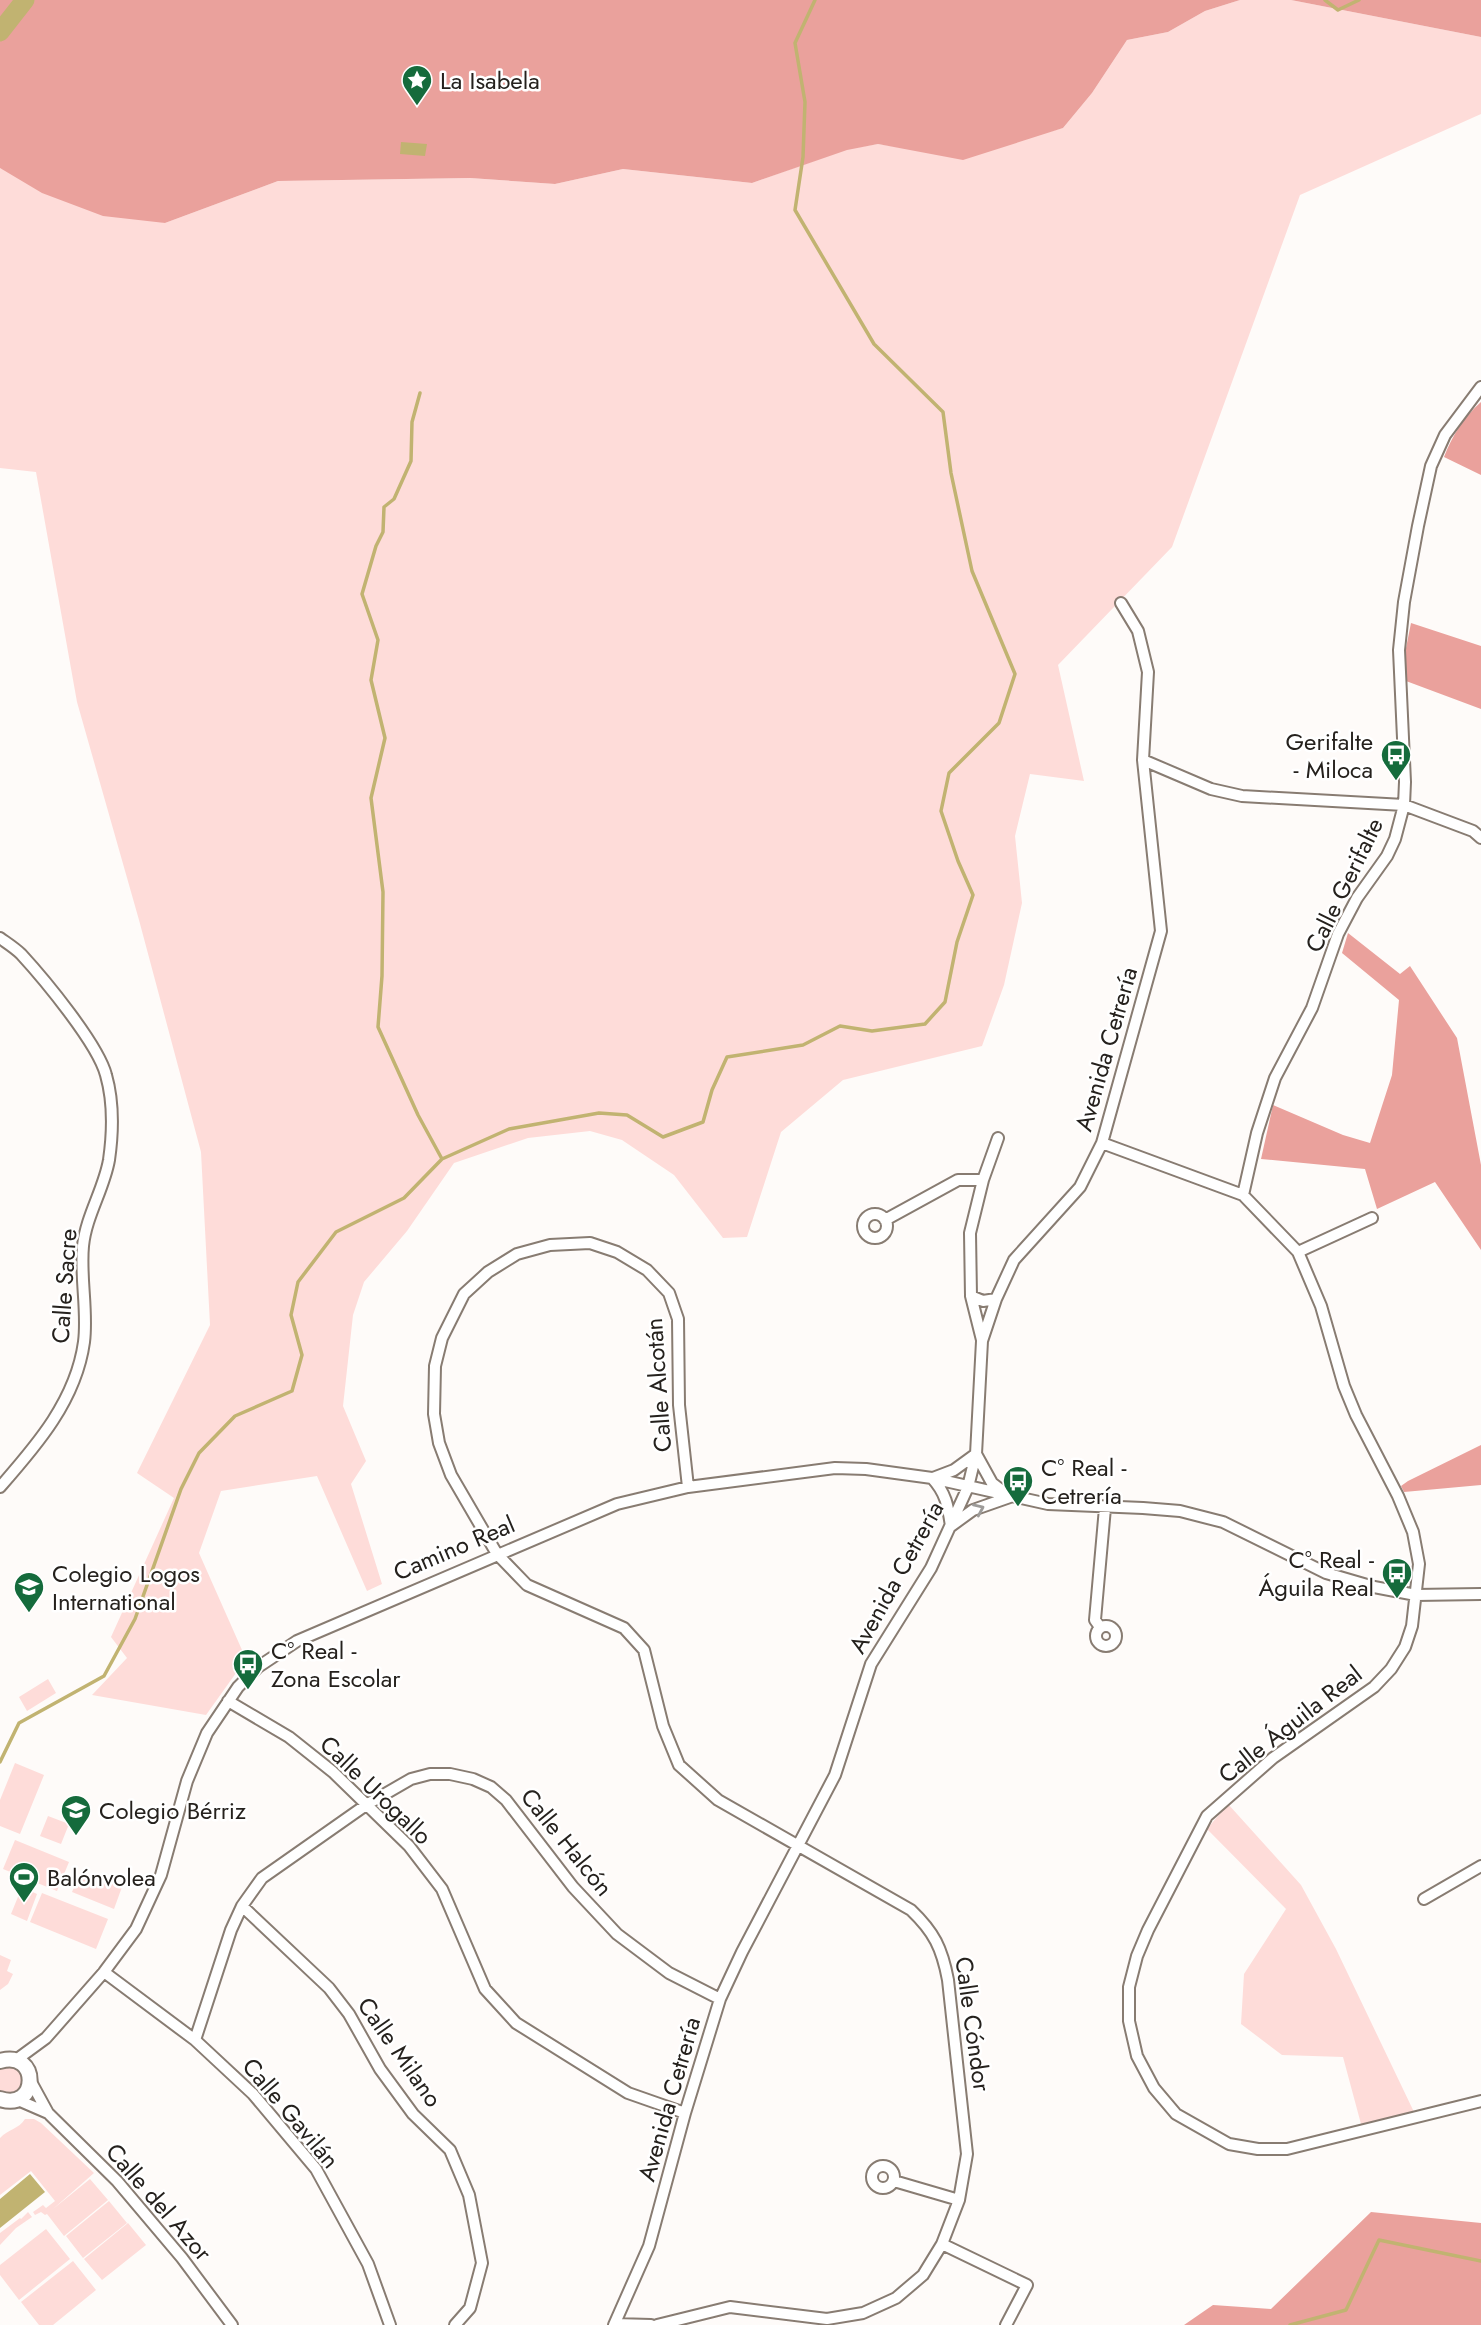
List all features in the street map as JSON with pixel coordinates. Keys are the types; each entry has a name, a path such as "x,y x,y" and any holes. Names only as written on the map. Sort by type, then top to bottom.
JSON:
{"street":[{"name":"Calle Gerifalte","path":"1243,1195 1257,1133 1275,1079 1312,1008 1338,934 1357,898 1387,856 1395,839 1404,804 1399,650 1404,602 1418,526 1431,466 1440,445 1481,387"},
{"name":"Avenida Cetrería","path":"614,2325 649,2246 685,2113 720,1999 741,1952 835,1774 871,1664 931,1568 968,1487 976,1454 982,1341 996,1299 1014,1260 1080,1187 1102,1143 1161,931 1143,760 1148,671 1138,631 1121,603"},
{"path":"1143,760 1211,789 1242,796 1404,804 1473,831 1481,838"},
{"name":"Calle Sacre","path":"0,938 19,952 85,1035 106,1073 113,1131 108,1163 90,1214 83,1246 84,1341 75,1376 60,1409 40,1441 0,1487"},
{"path":"982,1341 971,1296 970,1233 983,1180 998,1138"},
{"name":"Calle Águila Real","path":"1102,1143 1243,1195 1298,1252 1321,1306 1344,1386 1398,1496 1413,1532 1419,1563 1412,1626 1405,1647 1391,1669 1374,1687 1273,1758 1207,1816 1137,1956 1129,1987 1129,2021 1138,2056 1154,2088 1176,2114 1229,2144 1258,2149 1287,2148 1481,2101"},
{"path":"886,1220 958,1180 983,1180"},
{"path":"1298,1252 1372,1218"},
{"name":"Calle Alcotán","path":"688,1487 679,1405 678,1318 669,1293 647,1270 617,1252 590,1243 550,1245 517,1254 488,1272 464,1294 442,1338 435,1366 434,1414 439,1443 451,1475 497,1554 527,1585 624,1628 644,1650 663,1726 679,1765 718,1800 799,1846"},
{"path":"971,1296 984,1301 996,1299"},
{"path":"976,1454 992,1483 1010,1497 973,1510 951,1526 948,1503 942,1489 932,1478 954,1470 976,1454"},
{"name":"Camino Real","path":"30,2077 33,2060 46,2038 104,1972 136,1929 161,1875 192,1766 207,1733 228,1701 258,1667 297,1641 617,1504 688,1487 835,1468 866,1469 932,1478 1048,1504 1180,1511 1223,1522 1326,1573 1374,1587 1416,1595 1481,1594"},
{"path":"1100,1627 1095,1620 1105,1508"},
{"name":"Calle Urogallo","path":"228,1701 289,1737 332,1772 409,1846 442,1889 485,1989 516,2023 628,2093 685,2113"},
{"name":"Calle Halcón","path":"195,2040 231,1930 242,1906 262,1878 366,1805 411,1779 430,1774 450,1774 473,1779 491,1787 506,1800 573,1887 617,1934 669,1973 720,1999"},
{"name":"Calle Cóndor","path":"657,2325 730,2307 791,2319 827,2319 863,2313 896,2298 923,2274 942,2244 959,2200 967,2154 943,1953 929,1927 911,1910 799,1846"},
{"path":"1424,1899 1481,1866"},
{"name":"Calle Milano","path":"242,1906 329,1988 349,2014 380,2069 413,2114 450,2150 469,2195 482,2263 470,2308 455,2325"},
{"name":"Calle Gavilán","path":"104,1972 195,2040 253,2094 316,2169 368,2264 390,2325"},
{"name":"Camino Real","path":"5,2059 46,2038"},
{"path":"5,2059 24,2066 30,2077 27,2092 5,2101"},
{"name":"Calle del Azor","path":"30,2077 48,2113 117,2181 182,2258 232,2325"},
{"name":"Calle del Azor","path":"5,2101 48,2113"},
{"path":"894,2180 959,2200"},
{"path":"942,2244 1027,2285 1006,2325"},
{"path":"614,2325 651,2325"}],"shaded area":[{"path":"0,0 1240,0 1205,11 1168,32 1127,40 1092,93 1063,128 963,160 878,144 847,150 752,183 623,169 555,184 470,178 278,181 165,223 103,216 42,193 0,168"},
{"path":"1240,0 1291,0 1481,37 1481,114 1300,195 1172,547 1058,665 1084,781 1030,774 1015,836 1022,903 1004,985 982,1046 843,1080 781,1132 747,1237 723,1238 674,1175 622,1140 590,1131 528,1138 454,1163 407,1231 364,1282 353,1315 343,1406 366,1461 351,1484 382,1584 367,1591 317,1476 221,1491 199,1553 246,1659 206,1715 92,1695 127,1658 111,1637 174,1498 137,1473 210,1325 201,1152 77,702 36,472 0,468 0,168 165,223 278,181 470,178 555,184 623,169 752,183 847,149 878,144 911,149 1026,138 1063,128 1092,93 1127,40 1168,32 1205,11"},
{"path":"1291,0 1481,0 1481,37"},
{"path":"401,142 427,144 425,156 400,154"},
{"path":"1481,402 1481,475 1444,457 1459,427"},
{"path":"1411,623 1481,646 1481,709 1406,681 1405,653"},
{"path":"1348,933 1400,974 1410,966 1457,1038 1481,1165 1481,1250 1435,1182 1377,1209 1365,1169 1261,1159 1273,1105 1343,1135 1370,1143 1392,1075 1399,1000 1342,953"},
{"path":"1481,1445 1481,1485 1404,1492 1401,1486 1408,1481"},
{"path":"48,1679 56,1693 27,1711 19,1697"},
{"path":"15,1763 44,1775 20,1834 0,1826 0,1800"},
{"path":"1228,1804 1301,1885 1336,1949 1414,2112 1361,2124 1343,2057 1282,2055 1241,2024 1244,1974 1286,1909 1207,1829"},
{"path":"48,1816 69,1824 61,1844 40,1836"},
{"path":"15,1840 69,1862 57,1891 3,1869"},
{"path":"81,1871 122,1887 114,1909 72,1892"},
{"name":"Balónvolea","path":"22,1887 37,1894 27,1921 11,1914"},
{"path":"42,1893 108,1919 96,1949 30,1922"},
{"path":"0,1955 11,1960 7,1971 13,1974 8,1984 0,1990"},
{"path":"5,2065 21,2071 24,2083 16,2094 0,2092 0,2068"},
{"path":"25,2119 34,2119 41,2123 94,2173 53,2209 90,2179 108,2200 64,2236 47,2214 41,2212 35,2215 33,2212 43,2205 46,2208 55,2201 31,2171 0,2195 0,2138"},
{"path":"30,2174 45,2192 0,2228 0,2199"},
{"path":"109,2201 127,2223 83,2258 66,2236"},
{"path":"28,2212 32,2217 16,2228 0,2245 0,2233"},
{"path":"1371,2212 1481,2223 1481,2325 1184,2325 1213,2305 1271,2309"},
{"path":"128,2223 146,2245 102,2280 84,2259"},
{"path":"46,2229 70,2259 19,2300 0,2275 0,2265"},
{"path":"73,2261 96,2290 53,2325 39,2325 21,2302"}],"waterway":[{"path":"0,32 25,0"},
{"path":"0,1762 19,1723 104,1676 135,1619 181,1489 199,1453 235,1416 292,1391 302,1355 291,1315 298,1282 336,1232 404,1198 442,1159 509,1129 599,1113 627,1115 663,1137 703,1122 712,1090 727,1057 803,1045 840,1026 872,1031 925,1024 945,1002 957,942 973,895 941,811 949,773 999,723 1015,674 972,571 951,473 943,412 874,344 795,210 803,157 805,102 795,43 815,0"},
{"path":"1325,0 1338,10 1359,0"},
{"path":"420,393 412,422 411,461 394,499 384,507 383,532 376,546 362,594 378,640 371,680 385,738 371,798 383,892 382,976 378,1027 418,1115 442,1159"},
{"path":"1290,2325 1346,2310 1379,2240 1481,2261"}],"place":[{"name":"La Isabela","path":"417,107"},
{"name":"Gerifalte - Miloca","path":"1396,782"},
{"name":"Cº Real - Cetrería","path":"1018,1508"},
{"name":"Cº Real - Águila Real","path":"1397,1600"},
{"name":"Colegio Logos International","path":"29,1614"},
{"name":"Cº Real - Zona Escolar","path":"248,1691"},
{"name":"Colegio Bérriz","path":"76,1837"},
{"name":"Balónvolea","path":"24,1904"}]}
